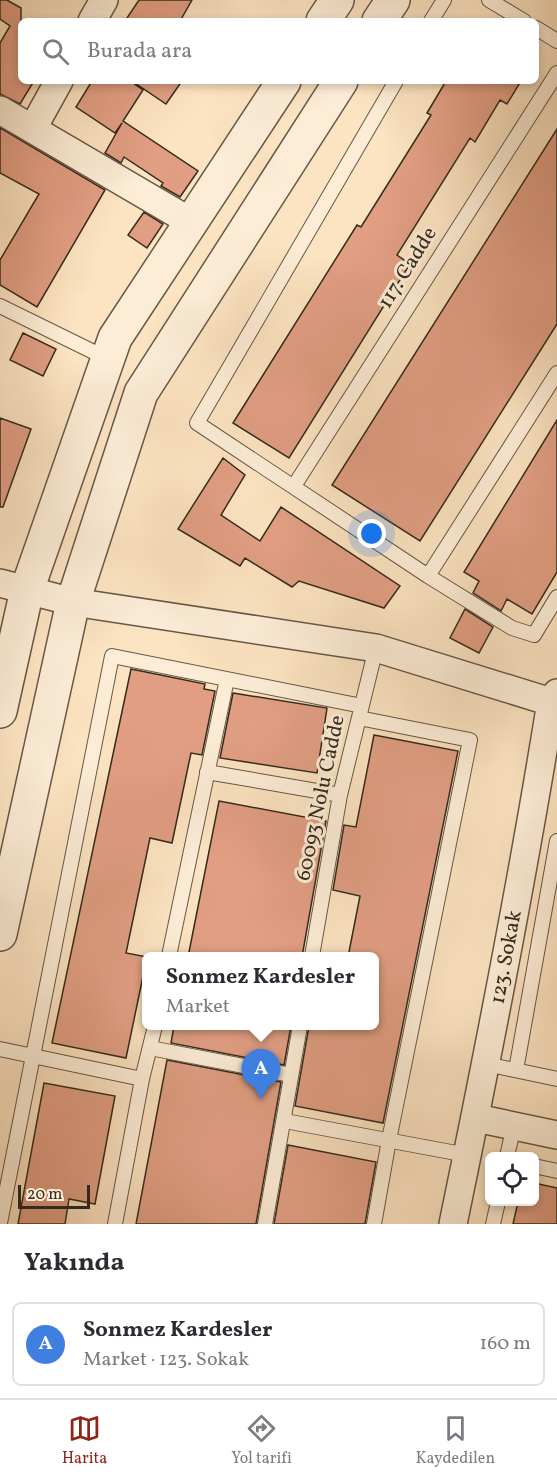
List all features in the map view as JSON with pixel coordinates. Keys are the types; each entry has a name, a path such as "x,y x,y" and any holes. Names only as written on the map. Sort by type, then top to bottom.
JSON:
{"street":[{"path":"95,18 104,0"},
{"path":"325,18 337,0"},
{"path":"381,18 393,0"},
{"path":"33,128 57,84"},
{"path":"0,711 14,586 115,338 282,84"},
{"path":"0,934 73,602 141,393 339,84"},
{"path":"0,110 191,222"},
{"path":"14,586 73,602 376,648 553,712"},
{"name":"123. Sokak","path":"453,1224 486,1064 547,845 553,712"},
{"path":"476,1118 557,1135"}],"lane":[{"path":"433,18 444,0"},
{"path":"489,0 519,18"},
{"path":"539,30 557,41"},
{"name":"117. Cadde","path":"294,486 553,89 557,73"},
{"path":"394,84 196,423 428,576 512,628 534,635 557,597"},
{"path":"0,306 108,359"},
{"path":"428,576 557,373"},
{"name":"60093 Nolu Cadde","path":"313,952 340,795 376,648"},
{"path":"0,1223 112,656 226,679 470,740 374,1224"},
{"path":"170,952 226,679"},
{"path":"207,772 340,795"},
{"path":"516,1070 547,845"},
{"path":"115,1224 142,1080 154,1030"},
{"path":"265,1224 299,1030"},
{"path":"150,1048 291,1075"},
{"path":"0,1049 142,1080"},
{"path":"486,1064 557,1079"},
{"path":"285,1121 468,1155"},
{"path":"508,1152 514,1126"},
{"path":"539,1167 557,1171"},
{"path":"493,1224 497,1206"}],"building":[{"path":"0,0 7,0 21,8 21,18 18,18 18,84 32,84 20,104 0,94 0,43 10,26 0,19"},
{"path":"139,0 192,0 182,18 127,18"},
{"path":"90,84 134,84 143,90 123,121 198,171 180,197 161,186 163,183 124,157 121,163 105,153 122,123 115,133 76,107"},
{"path":"136,84 180,84 166,104"},
{"path":"444,84 519,84 507,104 500,100 475,142 470,138 397,255 410,264 289,458 233,423 357,225 361,227 431,115 427,113"},
{"path":"0,128 105,190 37,307 0,285 0,260 39,194 0,173"},
{"path":"557,129 557,324 420,541 332,485"},
{"path":"144,212 163,224 147,248 128,235"},
{"path":"23,333 56,349 43,376 10,360"},
{"path":"0,418 31,429 3,507 0,507"},
{"path":"557,420 557,572 532,614 507,599 501,611 473,593 479,581 464,572"},
{"path":"223,458 245,475 221,515 260,541 281,507 400,586 384,608 299,581 292,587 245,558 240,566 178,529"},
{"path":"465,609 493,627 479,653 450,638"},
{"path":"131,669 205,684 204,689 215,691 202,755 191,753 172,843 150,838 126,953 142,956 142,981 126,1058 52,1043"},
{"path":"233,693 327,708 317,773 220,758"},
{"path":"374,735 458,751 383,1123 295,1106 308,1030 379,1030 379,952 349,952 360,896 333,890 344,825 356,827"},
{"path":"219,801 326,821 303,952 189,952"},
{"path":"173,1030 290,1030 284,1065 171,1043"},
{"path":"167,1060 281,1082 256,1224 136,1224"},
{"path":"44,1083 115,1096 95,1204 69,1199 65,1224 18,1224"},
{"path":"288,1145 376,1162 365,1224 274,1224"},
{"path":"539,1184 557,1188 557,1224 513,1224 517,1206 539,1206"}],"place":[{"name":"Sonmez Kardesler","path":"261,1099"}]}
